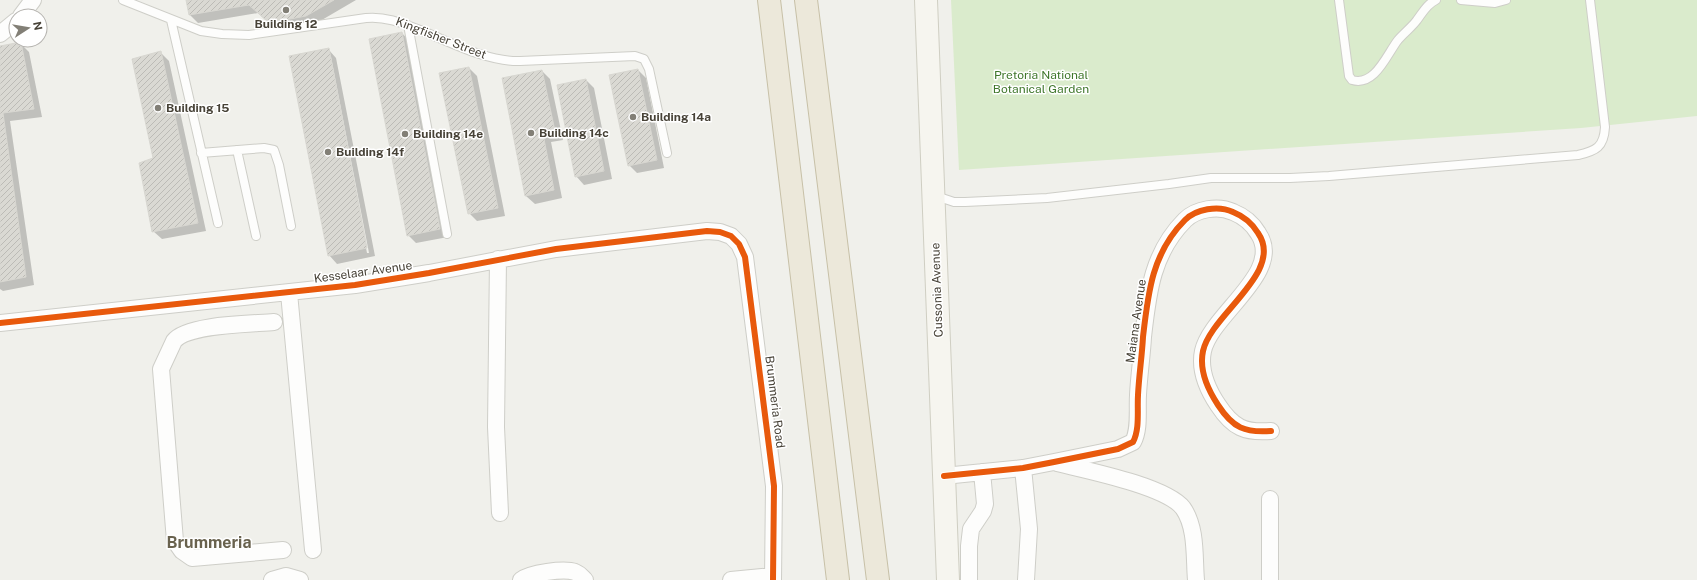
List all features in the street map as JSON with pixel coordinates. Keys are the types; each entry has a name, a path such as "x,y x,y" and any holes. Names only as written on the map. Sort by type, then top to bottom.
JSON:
{"highway":[{"path":"769,0 838,580"},
{"path":"806,0 878,580"}],"main road":[{"name":"Cussonia Avenue","path":"926,0 948,580"}],"street":[{"path":"0,34 8,28"},
{"name":"Maiana Avenue","path":"944,476 1022,468 1118,449 1133,442 1136,430 1146,313 1153,274 1161,252 1175,230 1191,215 1211,209 1230,210 1248,220 1261,237 1264,244 1265,254 1261,266 1247,288 1210,333 1203,352 1203,373 1210,392 1230,422 1246,430 1271,432"},
{"name":"Kesselaar Avenue","path":"0,323 289,293 389,280 556,249 707,231 717,231 728,234"},
{"name":"Brummeria Road","path":"728,234 737,241 743,252 749,285 774,486 773,578"},
{"path":"498,259 496,427 500,513"},
{"path":"289,293 313,550"},
{"path":"198,302 200,328"},
{"path":"274,322 200,328 184,333 177,337 161,369 175,541 182,551 192,558 283,550"},
{"path":"1054,462 1109,476 1163,493 1182,508 1192,529 1196,580"},
{"path":"1022,468 1029,529 1026,580"},
{"path":"969,580 969,546 971,529 983,511 984,504 982,472"},
{"path":"1270,499 1270,580"},
{"path":"520,580 530,575 564,571 577,572 585,580"},
{"path":"272,580 286,576 300,580"},
{"path":"730,580 773,578"}],"lane":[{"name":"Kingfisher Street","path":"123,0 201,31 232,35 249,35 372,18 390,19 478,53 504,61 616,57 641,58 647,62 649,69 667,153"},
{"path":"1339,0 1349,76 1352,80 1358,81 1368,78 1377,71 1400,38 1428,6 1436,0"},
{"path":"1462,0 1495,3 1506,0"},
{"path":"933,196 954,202 1024,199 1169,184 1211,178 1290,178 1329,176 1444,168 1578,155 1589,152 1599,146 1604,135 1605,127 1590,0"},
{"path":"171,20 218,223"},
{"path":"408,25 447,234"},
{"path":"201,153 264,148 274,150 279,165 291,226"},
{"path":"237,150 256,236"}],"green space":[{"name":"Pretoria National Botanical Garden","path":"951,0 1697,0 1697,116 1581,128 959,170"}],"building":[{"name":"Building 12","path":"186,0 334,0 306,16 269,23 249,5 189,15"},
{"name":"Building 14e","path":"402,32 440,229 407,236 369,39"},
{"path":"8,44 8,48 22,48 34,109 3,113 26,277 0,282 0,46"},
{"name":"Building 14f","path":"329,48 367,248 328,256 289,56"},
{"name":"Building 15","path":"161,51 198,223 152,232 139,163 153,158 132,59"},
{"path":"469,67 498,208 468,214 439,73"},
{"name":"Building 14a","path":"638,69 657,160 628,166 609,75"},
{"name":"Building 14c","path":"542,70 555,131 543,134 554,190 525,196 502,78"},
{"path":"586,79 604,171 575,177 557,85"}],"cycle path":[{"path":"944,476 1023,468 1118,449 1133,442 1137,431 1138,388 1143,337 1147,305 1154,274 1165,246 1174,233 1190,216 1208,209 1227,210 1244,218 1256,229 1264,248 1262,263 1255,278 1219,322 1209,337 1203,351 1202,358 1205,380 1218,405 1235,424 1247,430 1271,431"},
{"path":"0,323 355,285 429,273 556,249 707,231 720,232 731,236 739,244 745,257 774,486 773,580"}],"place":[{"name":"Building 12","path":"286,10"},
{"name":"Building 15","path":"158,108"},
{"name":"Building 14a","path":"633,117"},
{"name":"Building 14c","path":"531,133"},
{"name":"Building 14e","path":"405,134"},
{"name":"Building 14f","path":"328,152"}],"district":[{"name":"Brummeria","path":"209,542"}]}
